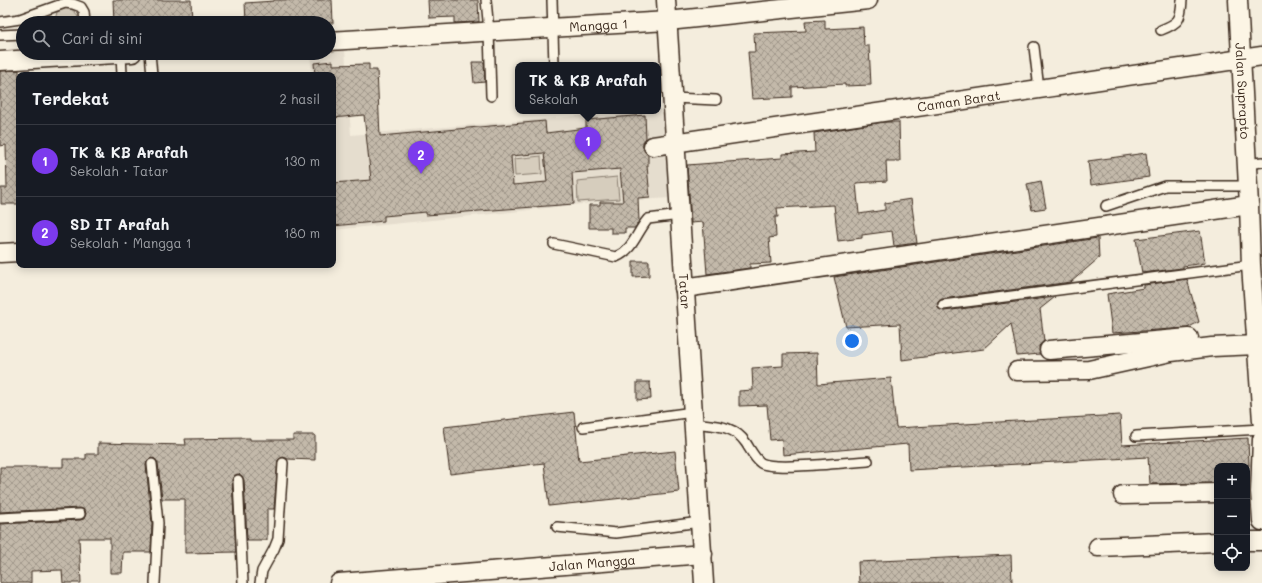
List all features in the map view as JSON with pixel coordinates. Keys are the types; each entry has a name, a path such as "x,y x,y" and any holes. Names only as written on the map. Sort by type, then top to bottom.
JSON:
{"street":[{"name":"Tatar","path":"666,0 704,583"},
{"name":"Mangga 1","path":"336,41 668,20 868,0"},
{"name":"Jalan Suprapto","path":"1238,0 1241,59 1254,163 1248,186 1256,237 1251,266 1256,339 1261,370 1262,421"},
{"name":"Caman Barat","path":"653,146 1262,56"},
{"path":"0,61 16,60"},
{"path":"684,288 1250,205"},
{"path":"0,253 16,252"},
{"path":"1048,350 1256,339"},
{"path":"1017,371 1089,370 1171,352 1212,347 1256,339"},
{"path":"1262,439 1253,492 1262,521"},
{"path":"1123,495 1214,493"},
{"path":"1250,541 1262,541"},
{"path":"1098,547 1214,542"},
{"name":"Jalan Mangga","path":"339,583 702,554"}],"lane":[{"path":"486,0 489,32 491,96"},
{"path":"552,0 554,62"},
{"path":"1161,30 1175,24 1180,16 1182,0"},
{"path":"28,16 65,3 81,7 84,16"},
{"path":"0,22 16,20"},
{"path":"0,35 16,34"},
{"path":"1034,47 1039,89"},
{"path":"123,72 125,60"},
{"path":"151,60 152,72"},
{"path":"673,98 716,100"},
{"path":"1106,206 1164,186 1248,186"},
{"path":"554,244 616,256 624,253 631,247 648,219 680,215"},
{"path":"943,305 1251,266"},
{"path":"583,427 693,417 730,429 741,436 760,463 784,467 868,460"},
{"path":"1136,436 1262,429"},
{"path":"260,583 262,570 274,550 278,538 283,463"},
{"path":"152,464 158,523 155,583"},
{"path":"238,480 243,583"},
{"path":"0,518 80,514"},
{"path":"558,527 616,533 700,522"}],"shaded area":[{"path":"64,8 71,9 78,16 56,16 57,12"},
{"path":"345,50 351,135 601,114 661,114 661,109 665,109 671,198 591,203 336,230 336,72 312,72 311,60 336,60 336,51"},
{"path":"541,156 542,174 515,176 514,159"},
{"path":"617,177 619,199 578,202 577,181"}],"building":[{"path":"113,0 191,0 192,16 114,16"},
{"path":"332,0 333,16 246,16 245,3"},
{"path":"428,0 478,0 479,22 455,23 455,17 429,18"},
{"path":"825,20 825,29 863,27 864,46 869,46 871,85 845,86 845,84 792,87 792,97 752,99 748,52 755,52 754,33 806,31 805,21"},
{"path":"333,61 333,65 369,64 369,70 377,70 380,136 545,121 546,133 586,128 586,120 645,115 646,138 643,142 643,147 648,155 647,166 650,197 638,198 639,221 635,228 625,228 625,233 611,233 611,228 589,228 589,205 600,205 600,202 623,202 620,169 572,173 574,204 426,215 426,212 384,216 384,221 336,226 336,183 371,180 364,115 336,118 336,72 315,72 314,63","holes":["544,153 547,182 513,185 511,156"]},
{"path":"472,62 484,62 485,82 474,83"},
{"path":"19,70 19,72 16,72 16,204 1,204 1,188 7,188 6,145 0,146 0,71"},
{"path":"884,122 899,122 900,161 886,161 887,181 856,183 859,214 885,210 885,203 911,199 917,243 894,246 892,231 862,235 862,238 838,241 834,205 777,208 778,217 775,217 776,237 769,238 771,263 750,264 750,268 707,274 703,222 691,223 687,165 782,158 782,154 815,152 814,133"},
{"path":"1146,153 1149,177 1091,185 1088,161"},
{"path":"1041,181 1046,208 1032,210 1027,184"},
{"path":"1200,231 1205,263 1183,266 1183,268 1142,273 1136,239"},
{"path":"1098,238 1099,258 1071,282 942,299 938,302 938,308 944,311 1055,297 1040,309 1044,341 1039,346 1040,354 1017,356 1011,324 984,349 902,360 900,324 846,327 834,277"},
{"path":"633,261 649,261 649,276 633,277"},
{"path":"1187,279 1199,322 1187,328 1112,333 1107,294 1144,288 1144,285"},
{"path":"817,353 818,384 891,378 896,428 1120,415 1122,445 1248,438 1249,463 1214,463 1214,483 1150,484 1148,457 909,470 908,444 783,455 782,439 770,440 767,405 739,406 739,391 753,390 752,368 783,366 783,354"},
{"path":"637,382 650,382 651,399 637,400"},
{"path":"574,412 579,461 675,451 679,492 549,506 544,463 450,474 444,427"},
{"path":"293,435 315,435 315,460 288,459 283,457 278,460 274,509 267,509 267,540 247,540 244,480 241,475 237,474 232,480 236,552 185,553 185,499 162,499 158,463 155,459 151,458 147,461 146,465 152,523 151,552 123,552 122,573 110,573 110,538 79,538 81,583 63,583 62,570 31,571 31,583 0,583 0,524 80,520 84,519 86,514 85,510 80,508 0,512 0,467 63,467 63,459 86,459 86,454 98,454 98,443 186,445 185,439 250,438 250,440 293,440"},
{"path":"1011,555 1012,583 859,583 858,562"}],"place":[{"name":"TK & KB Arafah","path":"588,160"},
{"name":"SD IT Arafah","path":"421,174"}]}
